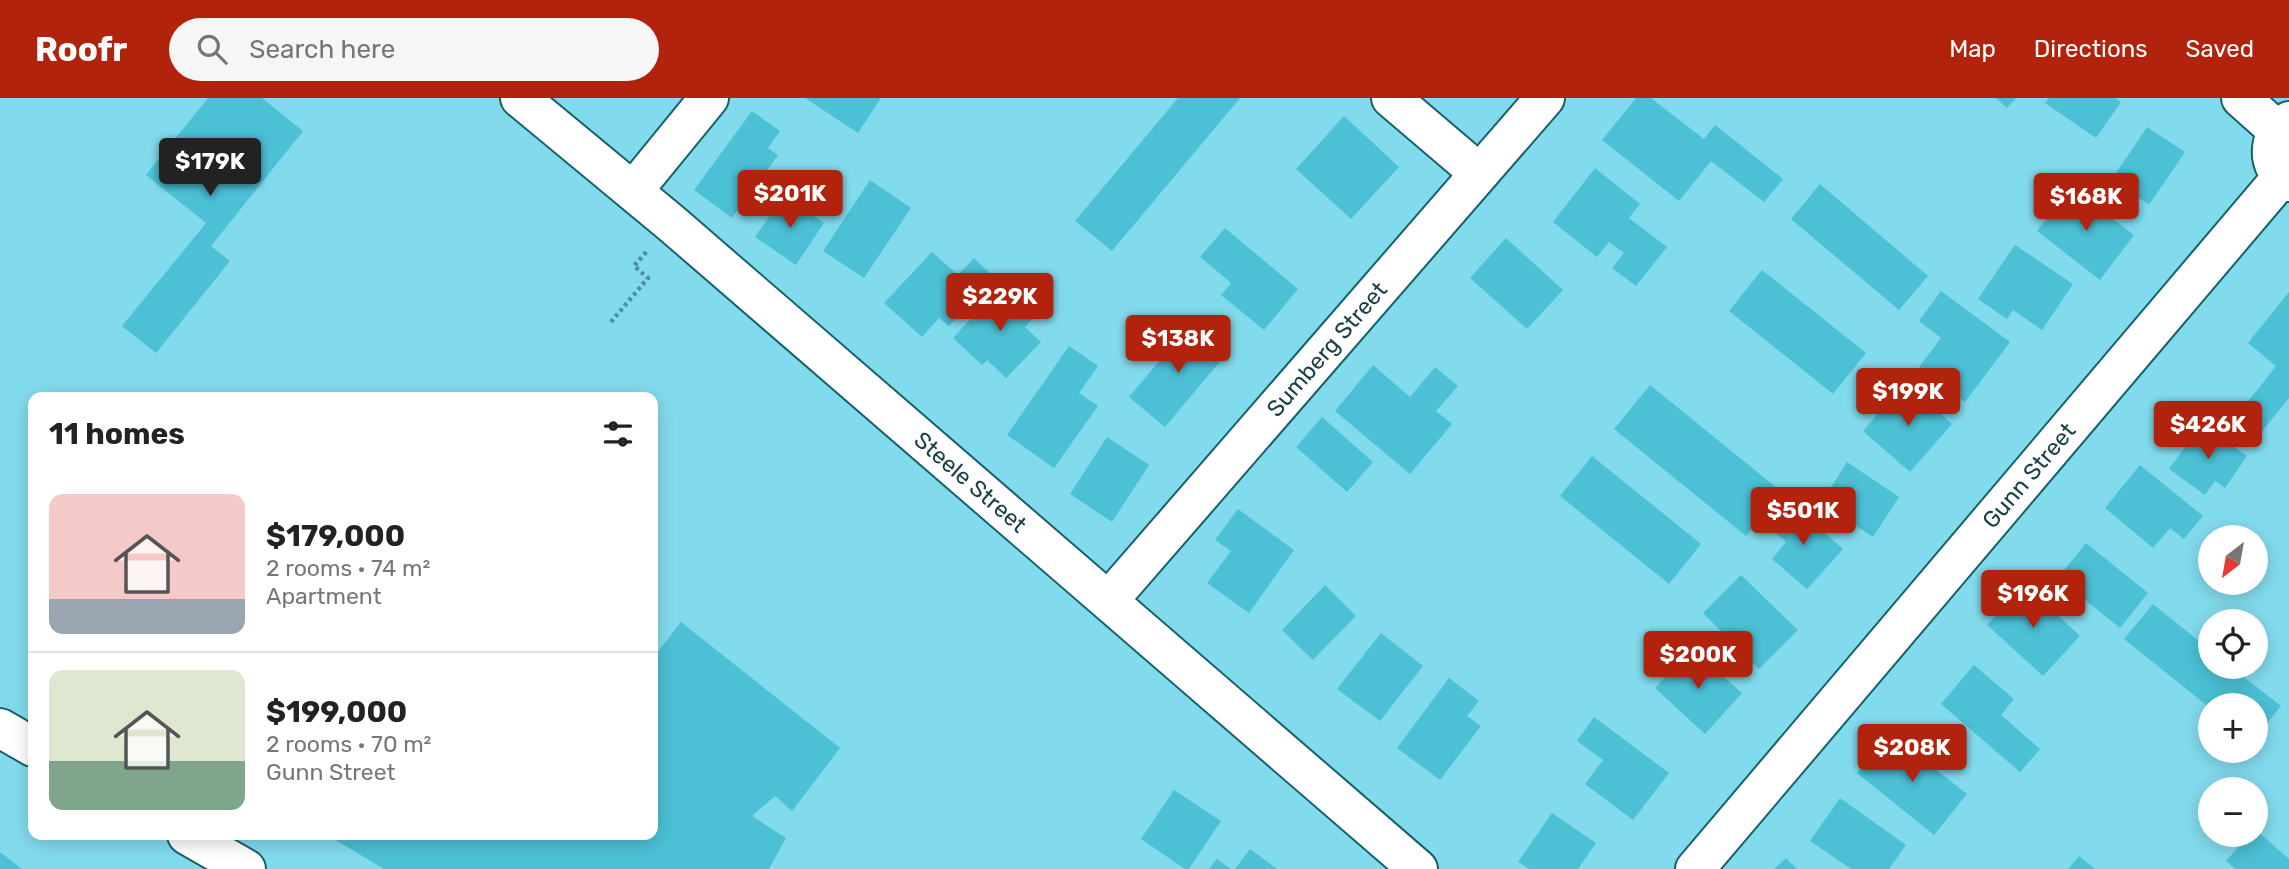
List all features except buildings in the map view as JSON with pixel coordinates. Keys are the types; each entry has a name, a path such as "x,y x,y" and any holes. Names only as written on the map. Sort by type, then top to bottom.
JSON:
{"street":[{"name":"Steele Street","path":"520,98 671,223 1418,869"},
{"path":"633,191 709,98"},
{"path":"1391,98 1479,173"},
{"name":"Sumberg Street","path":"1109,600 1545,98"},
{"path":"2241,98 2283,126 2270,150 2276,170 2286,180"},
{"name":"Gunn Street","path":"1695,869 2286,180"},
{"path":"0,728 28,744"},
{"path":"196,840 246,869"}],"path":[{"path":"611,322 648,278 634,266 671,223"}]}
